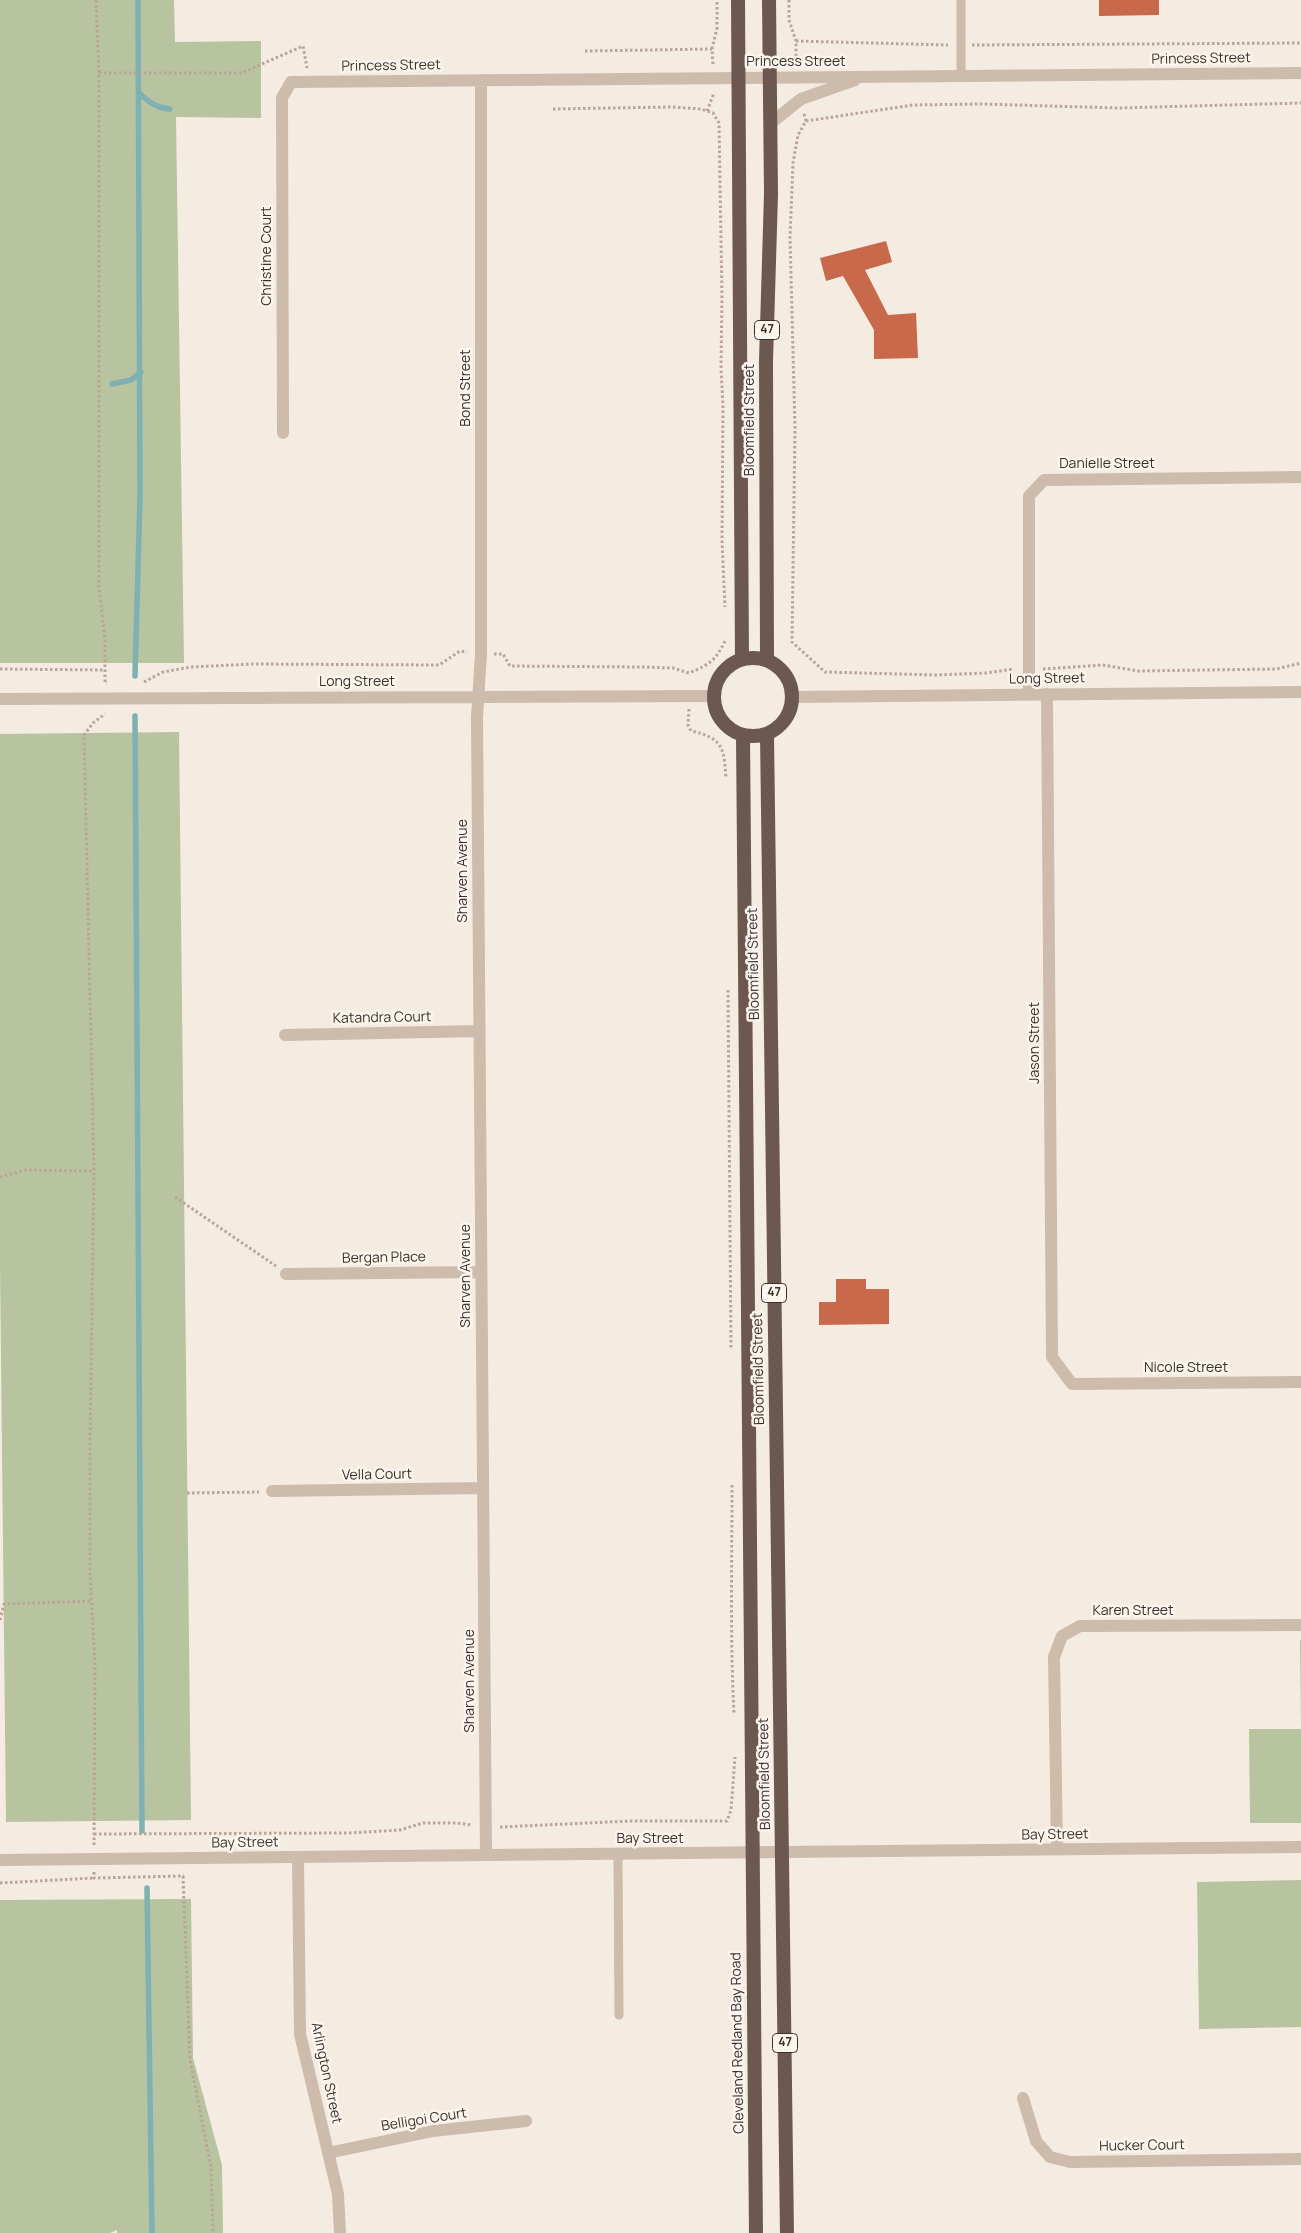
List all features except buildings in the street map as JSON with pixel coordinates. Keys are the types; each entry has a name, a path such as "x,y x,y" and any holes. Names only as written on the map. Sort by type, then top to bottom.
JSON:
{"highway":[{"name":"Bloomfield Street","path":"738,0 742,659"},
{"name":"Bloomfield Street","path":"767,660 766,361 771,194 769,0"},
{"path":"742,659 767,660 785,674 791,685 793,697 791,709 786,720 767,734 755,737 743,736 731,730 721,721 715,709 713,696 716,684 722,673 742,659"},
{"name":"Bloomfield Street","path":"767,734 782,1852"},
{"name":"Bloomfield Street","path":"743,736 752,1852"},
{"name":"Cleveland Redland Bay Road","path":"752,1852 756,2233"},
{"name":"47","path":"782,1852 787,2233"}],"street":[{"name":"Princess Street","path":"291,82 1301,73"},
{"path":"771,123 798,101 864,76"},
{"name":"Bond Street","path":"480,696 482,654 481,80"},
{"name":"Christine Court","path":"283,433 282,98 291,82"},
{"name":"Danielle Street","path":"1029,694 1029,496 1044,480 1301,478"},
{"name":"Long Street","path":"793,697 1301,692"},
{"name":"Jason Street","path":"1047,694 1052,1357 1072,1384"},
{"name":"Sharven Avenue","path":"480,696 477,717 486,1855"},
{"name":"Long Street","path":"0,699 713,696"},
{"name":"Katandra Court","path":"284,1035 479,1031"},
{"name":"Bergan Place","path":"286,1274 481,1272"},
{"name":"Nicole Street","path":"1072,1384 1301,1382"},
{"name":"Vella Court","path":"272,1491 483,1488"},
{"name":"Karen Street","path":"1057,1850 1054,1656 1062,1636 1080,1626 1301,1625"},
{"name":"Bay Street","path":"0,1860 1301,1847"},
{"name":"Arlington Street","path":"298,1857 300,2034 338,2194 340,2233"},
{"name":"Hucker Court","path":"1023,2098 1036,2141 1050,2157 1070,2162 1301,2159"},
{"name":"Belligoi Court","path":"328,2153 433,2131 526,2121"}],"lane":[{"path":"961,0 961,76"},
{"path":"618,1854 619,2015"}],"path":[{"path":"96,0 99,73 99,588 105,640 105,683 113,683"},
{"path":"707,111 714,96 712,49 717,28 717,0"},
{"path":"789,0 789,20 796,42 796,77"},
{"path":"796,42 961,45 1301,43"},
{"path":"99,73 177,72 241,74 303,46 307,59 308,82"},
{"path":"585,51 712,49"},
{"path":"798,101 806,120"},
{"path":"806,120 913,105 981,104 1119,108 1301,103"},
{"path":"553,109 672,107 713,113 719,123 723,406 722,540 724,555 724,602 726,610"},
{"path":"806,120 798,135 793,163 791,219 790,268 795,428 792,642 825,672 936,675 1104,665 1138,671 1276,669 1301,664"},
{"path":"138,682 146,682 163,672 191,667 252,664 439,665 460,651 502,654 510,666 641,666 673,668 689,674 708,666 718,656 728,632"},
{"path":"0,669 106,670"},
{"path":"689,674 688,725 692,731 707,734 722,746 725,754 726,783"},
{"path":"94,1878 95,1666 92,1601 90,1442 94,1171 84,735 93,723 106,713"},
{"path":"728,984 731,1354"},
{"path":"0,1178 26,1170 94,1171"},
{"path":"176,1196 286,1274"},
{"path":"732,1481 730,1576 733,1602 732,1662 734,1716"},
{"path":"187,1493 272,1491"},
{"path":"0,1620 4,1604 92,1601"},
{"path":"94,1834 348,1833 400,1830 423,1823 457,1823 486,1828 630,1821 727,1821 731,1810 735,1752"},
{"path":"0,1883 183,1876 190,2060 211,2168 213,2233"}],"green space":[{"path":"0,0 174,0 175,42 261,41 261,118 176,117 184,663 0,663"},
{"path":"179,732 191,1820 6,1822 0,1264 0,734"},
{"path":"1300,1640 1301,1640 1301,1729"},
{"path":"1249,1729 1301,1729 1301,1823 1250,1823"},
{"path":"1301,1880 1301,2027 1199,2029 1197,1882"},
{"path":"191,1899 193,2058 222,2165 223,2233 117,2233 117,2230 110,2233 0,2233 0,1900"}],"waterway":[{"path":"135,676 140,496 138,0"},
{"path":"139,93 153,104 170,109"},
{"path":"112,384 131,380 141,372"},
{"path":"135,716 142,1831"},
{"path":"147,1888 152,2233"}]}
